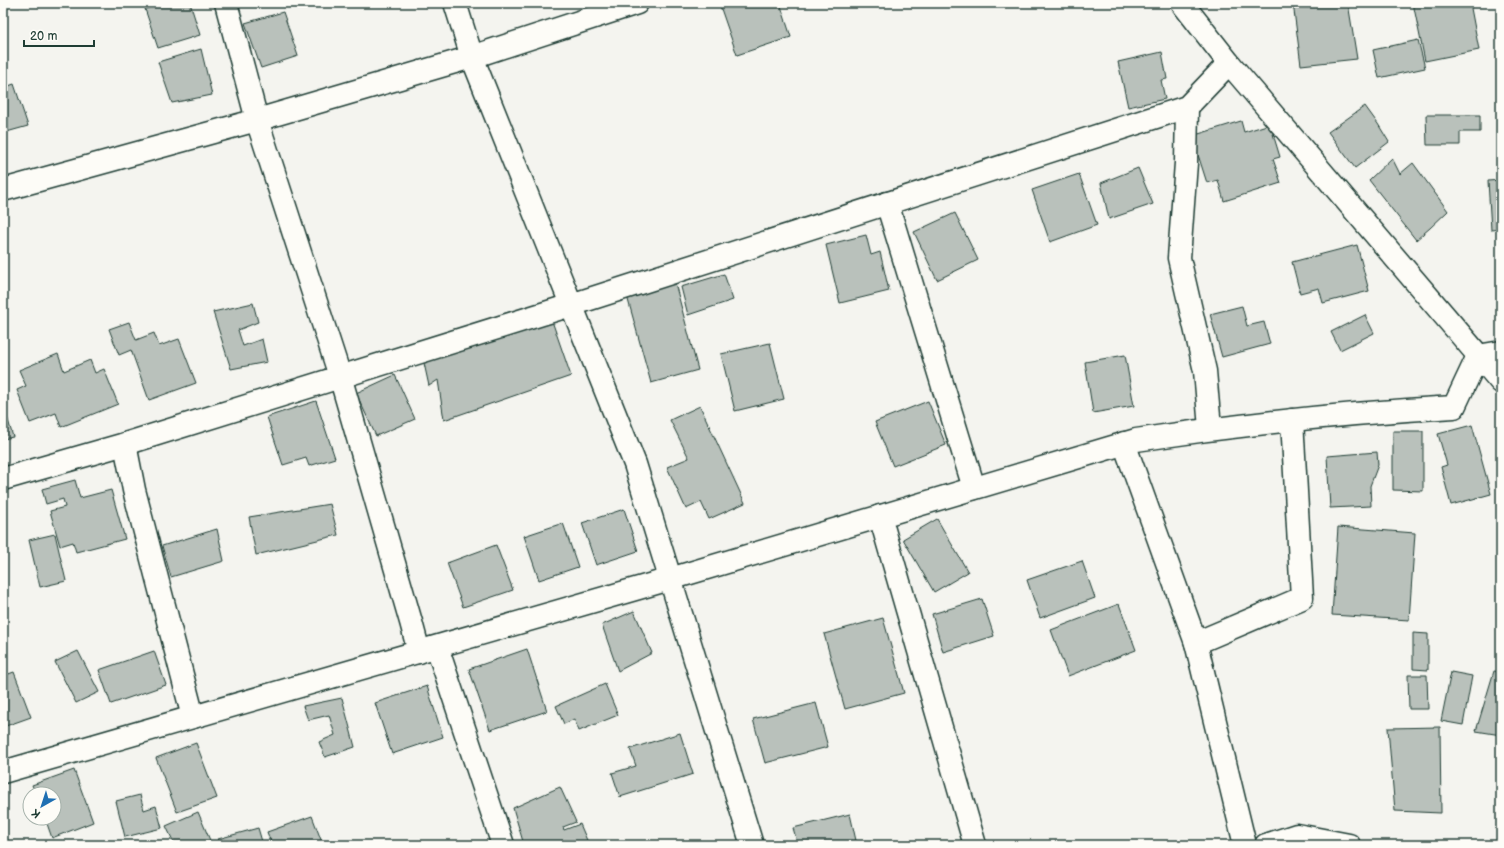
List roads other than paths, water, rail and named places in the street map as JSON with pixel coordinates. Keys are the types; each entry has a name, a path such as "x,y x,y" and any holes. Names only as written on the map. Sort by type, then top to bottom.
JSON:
{"street":[{"path":"226,3 257,120 340,376 412,622 428,649 503,845"},
{"path":"455,3 472,57 635,464 752,845"},
{"path":"3,190 257,120 472,57 637,3"},
{"path":"1182,3 1229,62 1501,382"},
{"path":"3,478 125,444 571,305 1187,107 1229,62"},
{"path":"1187,107 1186,164 1179,258 1205,371 1210,428"},
{"path":"887,203 974,488"},
{"path":"1478,356 1501,352"},
{"path":"3,772 670,579 1124,443 1210,428 1358,413 1454,407 1478,356"},
{"path":"1196,643 1302,598 1292,420"},
{"path":"1124,443 1196,643 1245,845"},
{"path":"125,444 134,490 193,717"},
{"path":"880,516 974,845"},
{"path":"1266,845 1297,836 1349,845"}]}
